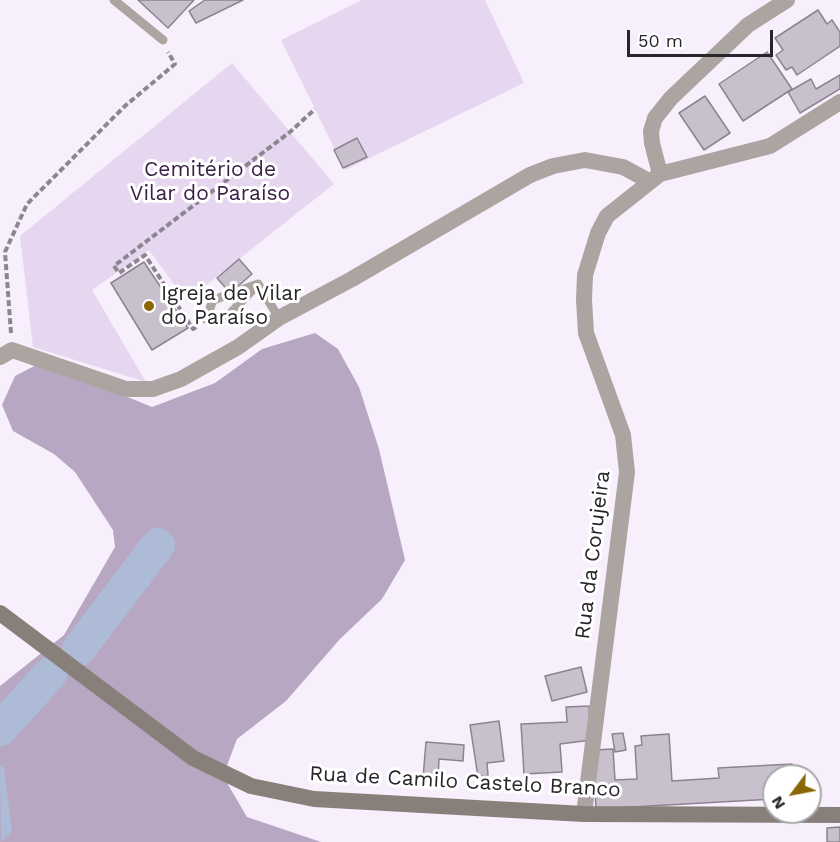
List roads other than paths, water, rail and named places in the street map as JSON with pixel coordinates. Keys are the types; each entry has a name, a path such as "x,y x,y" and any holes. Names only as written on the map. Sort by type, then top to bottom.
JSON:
{"main road":[{"name":"Rua de Camilo Castelo Branco","path":"0,613 193,758 251,786 314,799 584,814 840,815"}],"street":[{"path":"6,353 126,389 146,390 181,379 238,347 279,318 352,279 530,175 553,166 585,160 622,167 655,177 651,131 655,118 671,98 748,26 788,0"},
{"name":"Rua da Corujeira","path":"584,814 627,472 623,435 586,333 585,275 598,233 608,216 655,177 771,146 840,102"}],"lane":[{"path":"114,0 163,40"},
{"path":"258,284 279,318"},
{"path":"258,284 225,320 206,319 213,300 258,284"}],"water":[{"path":"0,765 4,768 12,831 1,842"}],"waterway":[{"path":"79,649 158,545"},
{"path":"0,729 50,674"}],"place":[{"name":"Igreja de Vilar do Paraíso","path":"149,306"}],"park label":[{"name":"Cemitério de Vilar do Paraíso","path":"210,182"}]}
